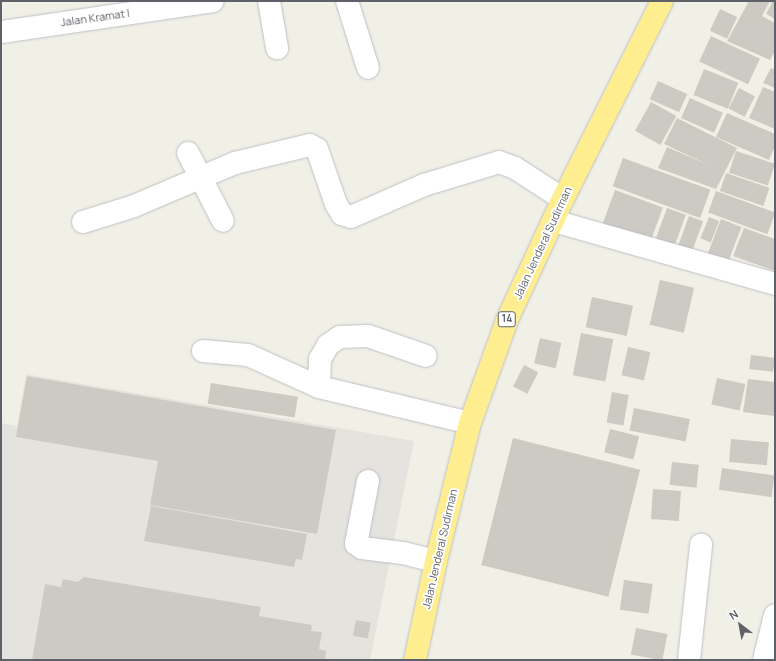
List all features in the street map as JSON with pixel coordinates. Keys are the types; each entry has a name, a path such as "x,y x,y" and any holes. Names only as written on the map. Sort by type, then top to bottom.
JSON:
{"highway":[{"name":"Jalan Jenderal Sudirman","path":"415,660 436,561 470,423 507,320 563,199 662,1"}],"street":[{"name":"Jalan Kramat I","path":"1,32 213,1"},
{"path":"269,1 277,48"},
{"path":"346,1 368,68"},
{"path":"83,222 134,206 235,163 310,146 317,149 336,204 342,214 351,217 424,185 499,162 515,168 563,199"},
{"path":"188,153 223,221"},
{"path":"554,221 775,284"},
{"path":"319,387 320,359 328,345 340,337 368,336 426,356"},
{"path":"203,352 248,355 319,387 470,423"},
{"path":"368,481 356,544 362,548 404,553 436,561"},
{"path":"689,660 702,545"},
{"path":"764,660 775,615"}],"shaded area":[{"path":"26,374 414,441 370,660 1,660 1,423 17,426"}],"building":[{"path":"749,1 770,1 762,16 775,23 775,51 770,60 727,41"},
{"path":"773,1 775,1 775,19 766,14"},
{"path":"720,9 737,17 727,39 710,31"},
{"path":"711,36 760,59 748,84 699,61"},
{"path":"771,68 775,70 775,88 763,83"},
{"path":"704,69 738,83 728,109 694,95"},
{"path":"658,81 687,94 679,112 650,99"},
{"path":"763,87 775,92 775,129 749,118"},
{"path":"739,88 755,96 745,117 729,108"},
{"path":"690,98 723,113 714,133 681,118"},
{"path":"651,102 676,116 660,145 635,131"},
{"path":"727,113 775,134 775,146 769,160 716,137"},
{"path":"677,118 737,148 716,189 658,168 667,147 711,166 664,144"},
{"path":"736,151 775,164 768,186 729,173"},
{"path":"623,158 710,190 700,218 613,186"},
{"path":"726,173 769,188 763,206 720,191"},
{"path":"615,190 663,207 649,245 601,228"},
{"path":"716,191 775,212 767,234 708,213"},
{"path":"667,208 686,215 673,249 655,242"},
{"path":"689,216 703,221 691,254 677,249"},
{"path":"709,217 719,221 711,242 700,238"},
{"path":"721,219 742,227 727,264 707,256"},
{"path":"744,228 775,239 775,271 733,256"},
{"path":"660,280 694,288 684,333 650,325"},
{"path":"592,297 633,306 627,336 586,327"},
{"path":"581,333 613,339 605,382 573,375"},
{"path":"540,338 561,343 556,368 534,363"},
{"path":"628,347 650,352 644,380 621,375"},
{"path":"751,355 775,358 773,372 749,369"},
{"path":"524,365 538,372 527,394 513,386"},
{"path":"27,376 336,430 317,534 150,505 158,461 16,437"},
{"path":"717,378 745,384 740,410 711,404"},
{"path":"748,379 775,382 775,416 743,412"},
{"path":"211,383 298,397 295,418 208,404"},
{"path":"612,392 629,395 623,425 607,423"},
{"path":"634,408 690,419 686,441 630,431"},
{"path":"610,429 639,436 633,460 604,452"},
{"path":"513,438 640,470 608,597 481,565"},
{"path":"731,439 769,442 767,465 729,462"},
{"path":"672,462 699,465 696,488 670,485"},
{"path":"722,468 774,475 771,497 719,490"},
{"path":"653,489 681,491 679,521 651,519"},
{"path":"151,506 307,534 302,560 296,559 294,567 144,541"},
{"path":"84,577 261,607 259,616 312,625 311,631 322,632 319,649 326,651 325,660 32,660 45,584 61,587 63,579 78,582"},
{"path":"624,580 653,584 649,614 620,610"},
{"path":"356,620 371,623 368,639 353,636"},
{"path":"636,628 667,634 662,660 631,655"}]}
